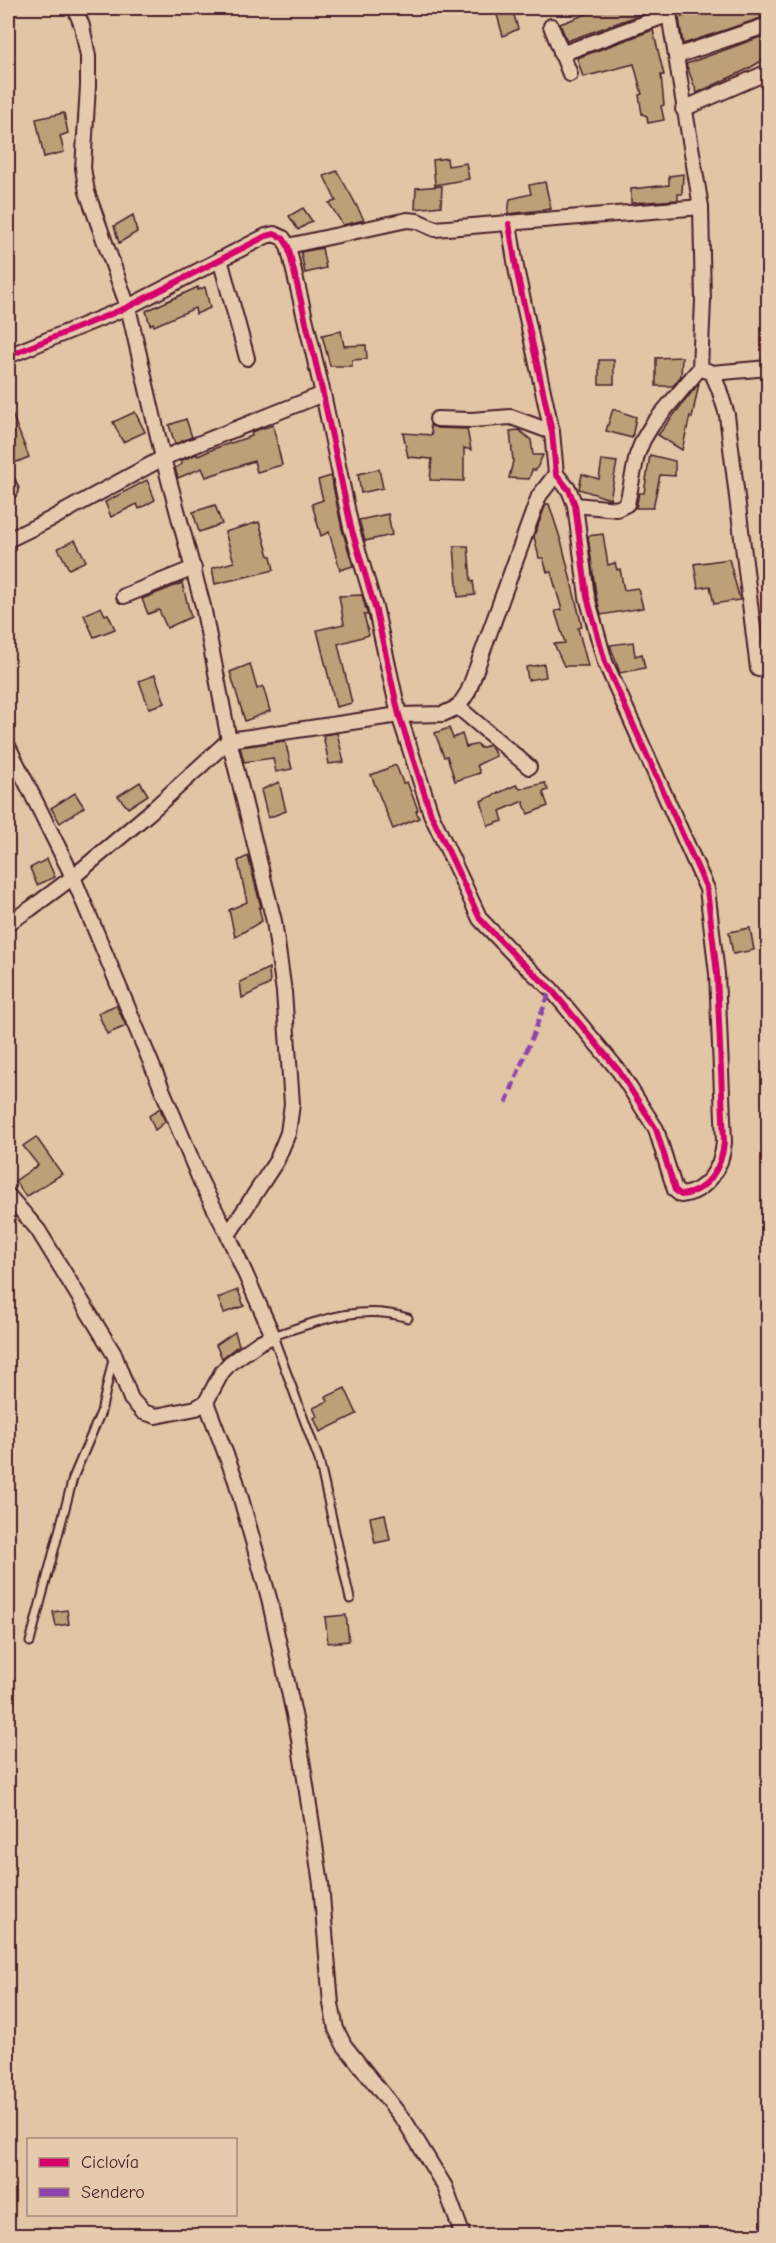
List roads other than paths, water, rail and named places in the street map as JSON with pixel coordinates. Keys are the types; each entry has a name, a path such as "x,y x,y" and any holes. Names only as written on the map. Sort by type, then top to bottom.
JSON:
{"street":[{"path":"75,8 88,56 82,168 87,192 128,307 163,458 194,568 229,740 274,921 284,992 292,1104 288,1133 277,1160 228,1235"},
{"path":"561,54 669,11 701,207 706,370 719,389 727,415 758,669"},
{"path":"676,56 768,25"},
{"path":"551,26 570,74"},
{"path":"684,109 768,72"},
{"path":"288,246 407,220 417,221 435,229 701,207"},
{"path":"8,356 128,307 274,234 283,238 288,246 351,527 376,610 399,716 431,814 480,919 551,989 619,1071 656,1129 676,1192 682,1195 698,1191 718,1168 723,1156 724,1142 717,974 707,889 605,662 587,597 575,505 569,490 556,474 552,432 517,273 509,224"},
{"path":"220,259 247,358"},
{"path":"575,505 617,509 627,504 637,455 643,440 652,425 706,370 768,368"},
{"path":"8,540 163,458 323,394"},
{"path":"437,419 471,420 511,417 552,432"},
{"path":"8,923 73,877 149,813 229,740 399,716 443,714 458,707 468,693 539,496 556,474"},
{"path":"124,596 194,568"},
{"path":"458,707 529,767"},
{"path":"8,746 73,877 201,1182 228,1235 273,1336 260,1342 230,1363 222,1372 207,1402 196,1408 156,1416 143,1412 131,1399 114,1354 38,1230 8,1195"},
{"path":"207,1402 242,1502 269,1598 298,1733 321,1884 331,2004 336,2029 344,2045 406,2123 445,2187 463,2235"}],"lane":[{"path":"350,1599 319,1460 273,1336 325,1318 369,1311 388,1312 408,1318"},
{"path":"30,1642 73,1478 101,1412 114,1354"}]}
